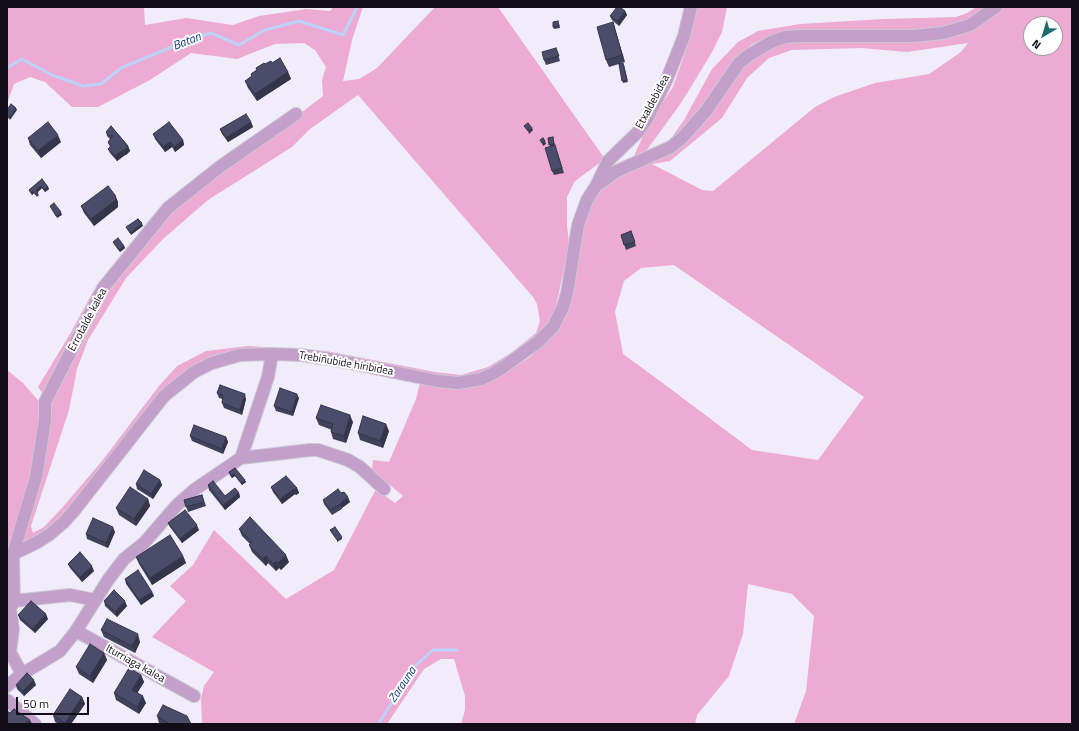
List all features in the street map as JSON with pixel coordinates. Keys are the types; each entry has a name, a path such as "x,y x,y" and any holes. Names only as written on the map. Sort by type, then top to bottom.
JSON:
{"street":[{"name":"Etxaldebidea","path":"596,186 608,161 639,131 646,119 670,72 684,36 691,7"},
{"path":"596,186 617,171 671,146 683,137 706,111 739,63 754,51 771,42 800,36 914,36 943,33 970,25 996,7"},
{"name":"Errotalde kalea","path":"22,674 10,652 13,629 10,609 14,601 10,555 36,476 45,420 45,402 103,288 168,208 221,166 296,114"},
{"name":"Trebiñubide hiribidea","path":"10,555 36,543 50,534 74,512 164,396 194,372 227,358 240,355 301,355 329,359 437,381 458,383 481,379 513,361 538,342 553,327 559,316 567,293 572,254 579,219 587,200 596,186"},
{"path":"241,458 268,377 272,354"},
{"path":"7,686 22,674 60,651 76,631 95,600 124,559 144,543 177,505 194,490 241,458 318,450 348,460 360,467 384,489"},
{"path":"14,601 70,595 95,600"},
{"name":"Iturriaga kalea","path":"76,631 194,696"},
{"path":"7,700 34,724"}],"shaded area":[{"path":"7,7 144,7 145,25 186,18 233,25 259,16 306,9 330,11 333,7 363,7 352,40 343,81 359,79 377,68 435,7 498,7 605,159 575,181 567,197 569,245 555,311 547,328 527,347 487,372 463,378 442,378 325,355 201,362 76,504 47,531 20,544 50,402 105,292 172,212 323,96 322,80 326,67 315,50 304,43 275,44 237,59 191,53 150,80 98,107 72,107 45,82 30,77 14,84 7,104","holes":["358,95 533,297 537,304 540,321 536,333 511,353 488,367 461,375 435,372 326,351 248,346 206,351 177,366 159,386 102,461 62,508 44,527 33,533 31,526 69,410 77,369 88,340 126,278 163,239 208,200 292,147 310,129"]},
{"path":"696,7 727,7 722,32 711,54 681,103 644,154 633,158 649,123 673,87 692,32"},
{"path":"976,7 988,7 969,21 945,29 912,31 781,32 761,40 751,45 736,60 691,123 668,143 684,120 712,69 738,42 758,31 800,24 884,19 956,17 967,13"},
{"path":"1004,7 1072,7 1072,724 794,724 806,691 814,616 792,594 748,584 743,634 729,676 697,715 695,724 461,724 465,710 465,696 454,659 441,659 424,669 387,724 202,724 201,699 204,686 214,672 152,637 186,601 170,586 193,565 214,530 286,599 334,570 376,489 395,503 403,496 372,470 373,460 389,462 416,399 420,383 450,388 472,388 497,378 530,357 556,330 583,226 594,200 607,184 623,173 659,158 748,61 770,47 788,42 811,41 913,42 984,22","holes":["968,43 961,52 929,74 875,83 834,97 815,107 713,191 702,190 652,164 670,161 722,118 747,78 769,58 792,50 861,48 907,52","674,265 864,397 818,460 752,450 623,354 615,312 624,281 641,268"]},
{"path":"94,290 97,291 44,395 38,387 70,334"},
{"path":"7,370 23,383 42,407 38,452 13,543 7,552"}],"building":[{"path":"617,7 620,7 625,11 618,21 610,16"},
{"path":"558,21 559,26 553,27 553,22"},
{"path":"613,22 622,55 606,60 597,27"},
{"path":"556,48 559,56 544,60 542,52"},
{"path":"280,58 288,72 255,94 245,81 252,76 251,74 257,70 256,68 264,63 265,64 271,61 272,63"},
{"path":"623,63 627,80 622,81 619,64"},
{"path":"11,104 16,108 9,118 7,117 7,110"},
{"path":"246,114 251,122 226,138 220,129"},
{"path":"48,122 58,135 38,151 28,138"},
{"path":"169,122 183,140 174,147 170,142 163,147 153,134"},
{"path":"528,123 532,128 528,131 524,126"},
{"path":"111,126 128,146 124,151 123,150 115,156 108,149 111,146 108,142 113,136 110,136 106,132"},
{"path":"553,137 554,144 549,145 548,138"},
{"path":"543,138 545,141 542,143 540,140"},
{"path":"555,145 562,168 552,171 545,148"},
{"path":"42,179 48,187 44,190 41,186 36,190 38,193 36,195 33,191 31,193 29,190"},
{"path":"108,186 115,195 116,200 91,219 81,206"},
{"path":"54,203 61,212 56,216 50,206"},
{"path":"138,219 142,223 130,233 126,227"},
{"path":"631,231 635,242 624,245 621,235"},
{"path":"118,238 124,246 119,250 113,242"},
{"path":"220,385 245,394 240,410 222,403 223,395 217,393"},
{"path":"280,388 297,394 292,412 274,406"},
{"path":"321,405 350,415 344,436 331,432 333,424 316,418"},
{"path":"363,416 386,424 380,441 358,433"},
{"path":"194,425 226,437 222,449 190,436"},
{"path":"235,468 245,480 241,483 234,474 231,476 229,472"},
{"path":"144,470 160,480 151,494 136,484"},
{"path":"286,476 297,488 280,499 271,487"},
{"path":"213,481 225,496 235,488 239,493 223,505 208,485"},
{"path":"130,487 148,499 134,519 116,508"},
{"path":"338,489 341,493 344,492 348,497 341,504 330,510 323,500"},
{"path":"202,495 204,502 186,507 184,500"},
{"path":"185,510 197,525 180,539 168,523"},
{"path":"250,517 286,555 278,563 276,561 273,564 266,556 263,559 249,545 252,542 239,529"},
{"path":"93,518 113,527 106,543 86,534"},
{"path":"335,527 342,537 337,540 330,530"},
{"path":"170,535 183,556 150,578 136,557"},
{"path":"80,552 92,566 80,577 68,564"},
{"path":"138,570 152,592 139,600 125,579"},
{"path":"114,590 125,601 115,612 104,601"},
{"path":"31,601 46,614 33,629 18,615"},
{"path":"107,619 138,634 132,646 101,630"},
{"path":"90,644 104,653 90,676 76,667"},
{"path":"129,668 141,675 132,690 143,696 137,707 114,693"},
{"path":"27,673 34,680 23,691 16,685"},
{"path":"70,689 82,697 65,723 53,715"},
{"path":"163,705 187,716 191,724 170,724 157,716"},
{"path":"14,709 30,720 25,724 7,724 7,711 10,713"}],"waterway":[{"name":"Batan","path":"7,68 22,59 52,75 83,86 101,84 121,68 191,39 211,33 239,45 265,30 299,21 343,35 357,7"},
{"name":"Zarauna","path":"378,724 416,665 433,650 457,650"}]}
